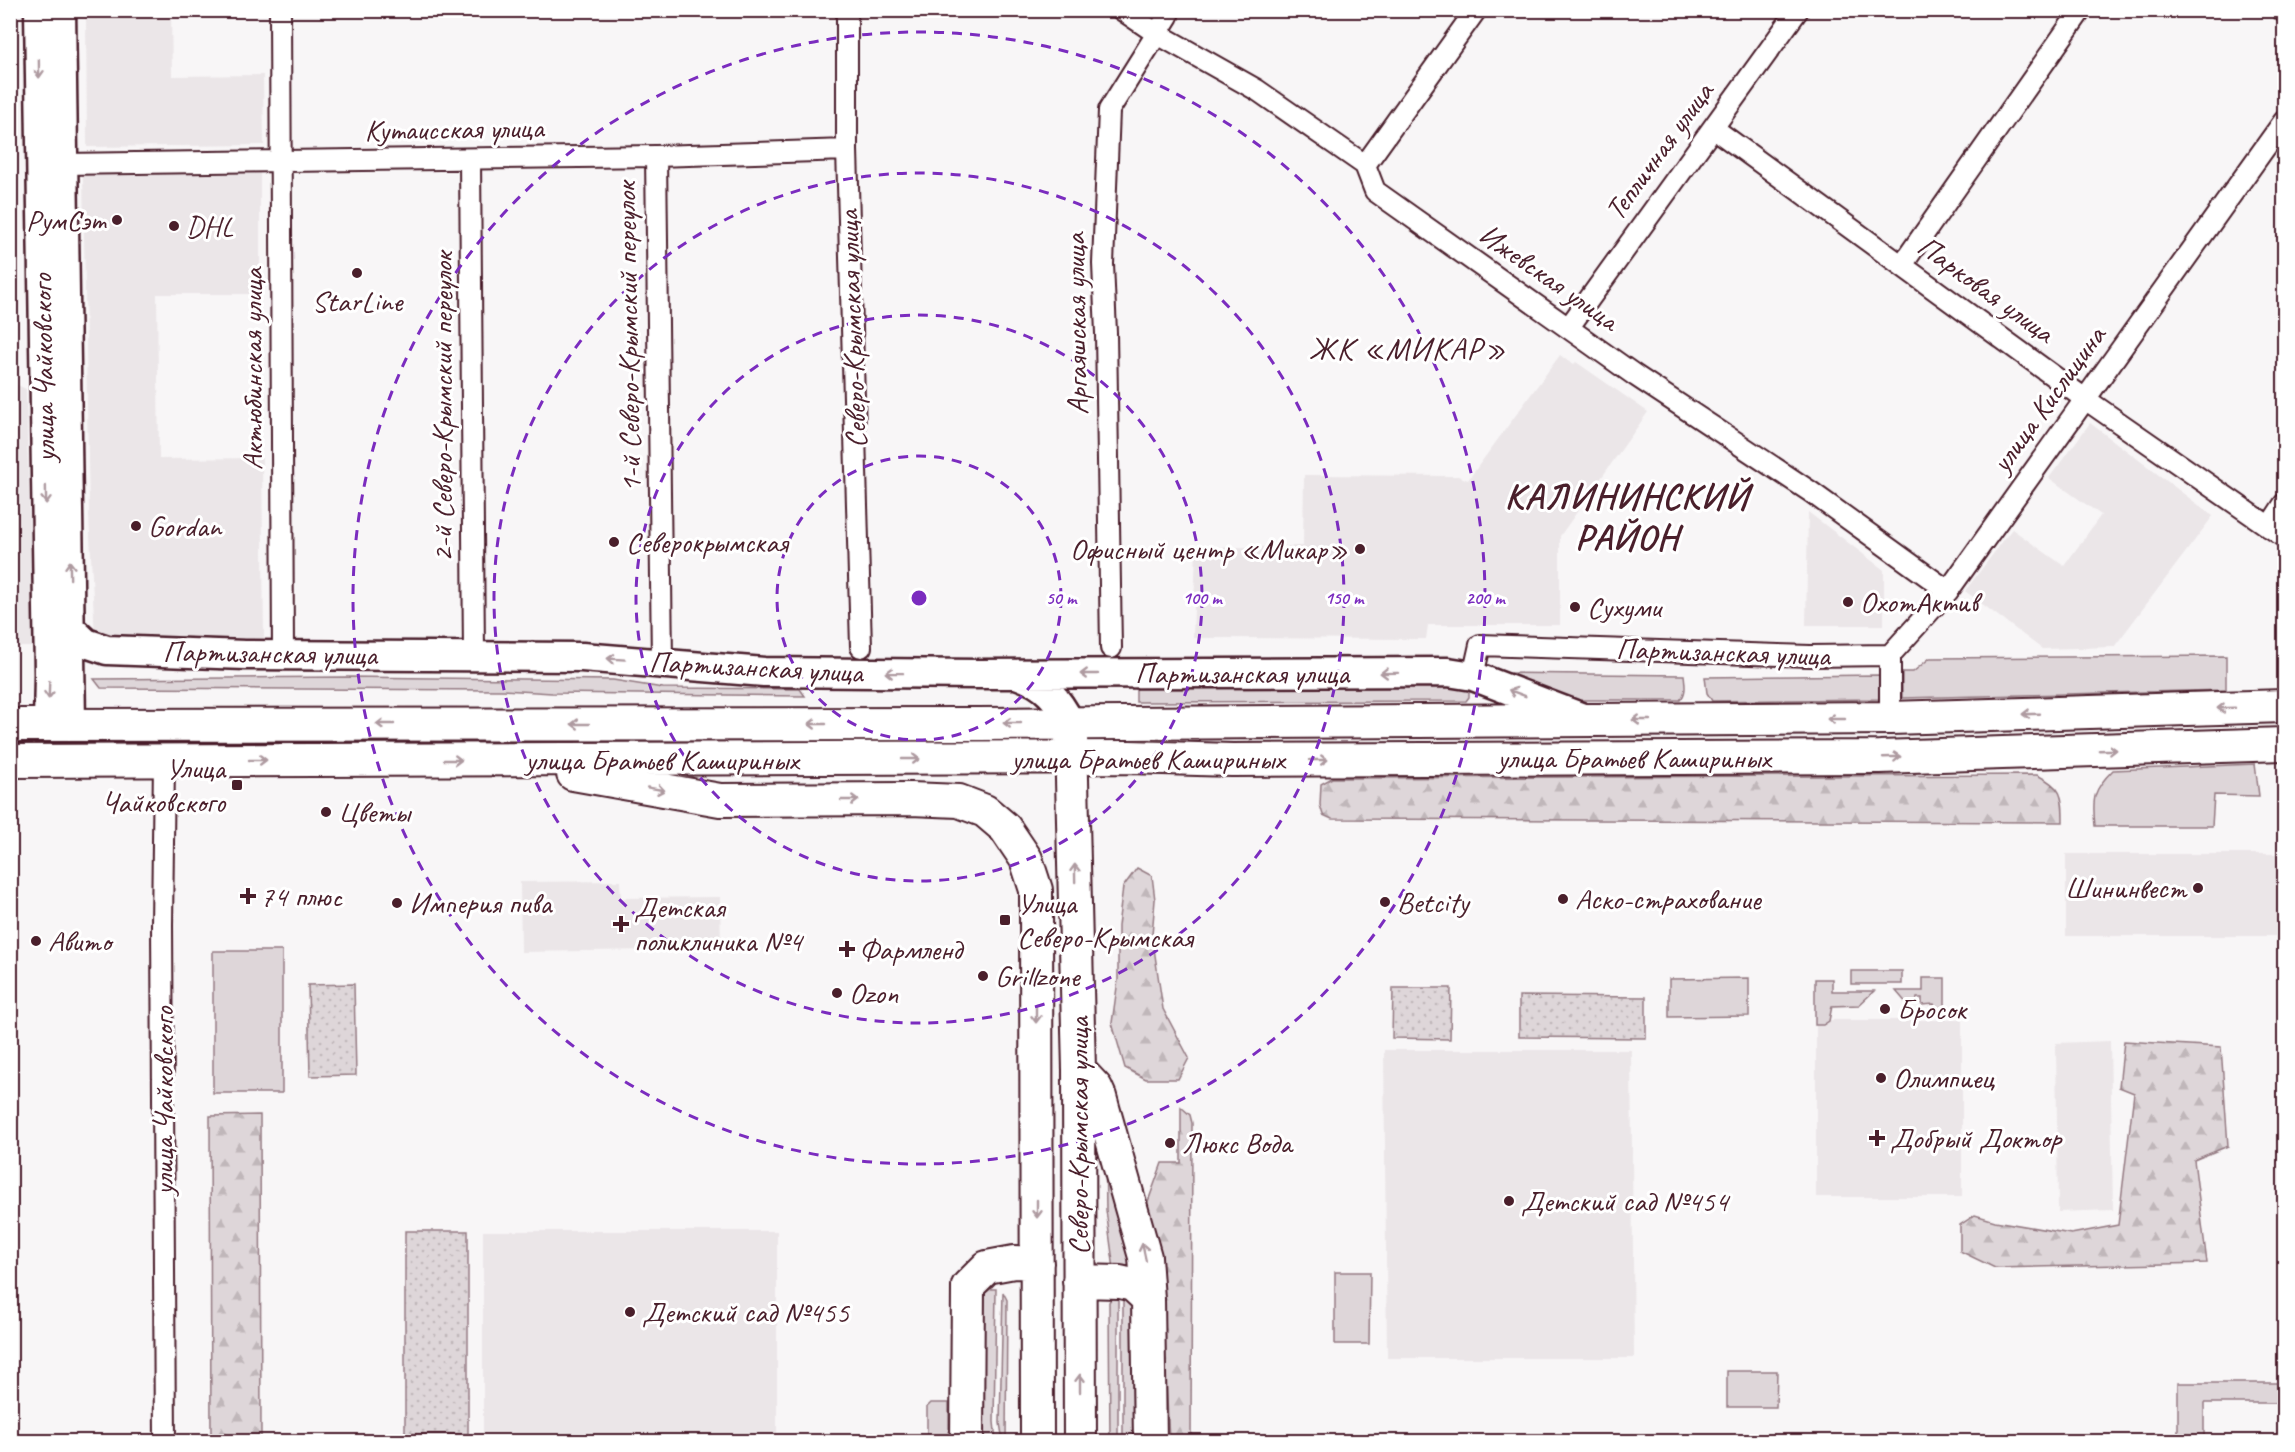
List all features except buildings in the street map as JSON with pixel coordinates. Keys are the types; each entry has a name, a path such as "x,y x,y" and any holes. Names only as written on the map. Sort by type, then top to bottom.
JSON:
{"main road":[{"name":"улица Чайковского","path":"39,10 49,662 59,724"},
{"name":"улица Чайковского","path":"59,724 71,629 61,10"},
{"name":"Партизанская улица","path":"71,629 86,643 106,650 582,657 764,672 1460,674"},
{"path":"1015,674 1032,679 1048,689 1061,705 1070,723"},
{"path":"1460,674 1592,721"},
{"name":"улица Братьев Кашириных","path":"10,725 1592,721 1890,718 2284,706"},
{"name":"Северо-Крымская улица","path":"1070,723 1079,1070 1080,1442"},
{"path":"59,724 62,760"},
{"name":"улица Братьев Кашириных","path":"10,761 1868,757 2284,744"},
{"name":"Северо-Крымская улица","path":"496,760 720,800 944,800 975,806 1005,828 1026,859 1036,890 1037,1442"},
{"path":"1079,1070 1096,1088 1100,1097 1145,1257 1149,1299 1150,1442"},
{"path":"967,1442 968,1286 987,1267 1014,1262 1037,1263"},
{"path":"1079,1281 1120,1282 1133,1286 1149,1299"}],"street":[{"name":"Актюбинская улица","path":"280,10 283,654"},
{"name":"Северо-Крымская улица","path":"847,10 847,150 861,647"},
{"path":"1122,10 1156,33 1257,90 1365,165 1476,10"},
{"name":"Тепличная улица","path":"1569,327 1798,10"},
{"path":"1902,265 2081,10"},
{"name":"Аргаяшская улица","path":"1111,648 1103,264 1109,110 1168,16"},
{"name":"улица Кислицина","path":"1890,656 1948,591 2284,121"},
{"name":"Парковая улица","path":"1713,128 2085,399 2277,532"},
{"name":"Кутаисская улица","path":"63,164 656,156 847,150"},
{"name":"1-й Северо-Крымский переулок","path":"656,156 662,662"},
{"name":"2-й Северо-Крымский переулок","path":"470,159 474,656"},
{"name":"Ижевская улица","path":"1365,165 1375,190 1636,376 1811,492 1948,591"},
{"path":"2277,532 2284,504"},
{"name":"Партизанская улица","path":"1460,674 1480,645 1810,656 1890,656"},
{"path":"1890,656 1890,718"},
{"name":"улица Чайковского","path":"164,761 162,925 165,1442"}],"shaded area":[{"path":"86,11 171,11 172,76 263,75 264,145 87,147"},
{"path":"260,173 260,294 157,294 159,459 262,458 264,641 95,639 89,515 83,176"},
{"path":"1560,355 1573,365 1576,362 1648,412 1560,536 1560,625 1428,625 1426,639 1193,638 1196,548 1303,546 1304,475 1458,476 1468,480"},
{"path":"11,382 26,389 33,647 11,647"},
{"path":"2090,423 2213,516 2114,647 2042,649 1965,591 2012,529 2064,566 2101,515 2049,478"},
{"path":"1808,512 1884,570 1884,625 1806,625"},
{"path":"2066,854 2284,854 2284,936 2066,936"},
{"name":"Детская поликлиника №4","path":"620,881 621,898 720,897 721,949 521,952 520,882"},
{"path":"1816,1020 1962,1020 1962,1197 1816,1197"},
{"path":"2110,1041 2113,1210 2058,1212 2056,1043"},
{"name":"Детский сад №454","path":"1384,1050 1631,1050 1634,1358 1387,1358"},
{"name":"Детский сад №455","path":"483,1231 777,1231 777,1441 570,1442 569,1433 483,1433"}],"green space":[{"path":"2226,656 2226,690 1902,698 1902,672 1913,672 1930,658"},
{"path":"1500,673 1684,675 1685,688 1680,700 1575,700"},
{"path":"1879,675 1879,699 1712,701 1707,693 1705,677"},
{"path":"347,677 613,680 663,688 800,689 805,696 552,693 503,690 101,688 94,679"},
{"path":"1443,682 1469,690 1469,697 1466,701 1136,702 1136,685"},
{"path":"2255,764 2259,796 2214,795 2212,826 2095,826 2095,795 2101,783 2113,770"},
{"path":"2037,775 2052,784 2059,793 2063,822 1332,819 1323,815 1320,805 1321,784 1332,778"},
{"path":"1137,868 1152,876 1155,900 1152,935 1163,1009 1189,1058 1178,1079 1146,1079 1125,1068 1112,1023 1118,980 1118,926 1123,887"},
{"path":"213,951 282,951 282,1093 213,1093"},
{"path":"1851,971 1902,971 1902,984 1851,984"},
{"path":"1749,978 1749,1016 1669,1017 1669,979"},
{"path":"1923,978 1945,978 1945,1019 1940,1019 1935,1014 1934,1004 1922,1005 1922,998 1917,998 1916,1004 1908,1005 1896,991 1923,991"},
{"path":"1815,979 1832,979 1832,991 1874,991 1859,1005 1832,1006 1829,1021 1823,1025 1815,1025"},
{"path":"354,984 356,1075 310,1076 308,985"},
{"path":"1393,988 1451,988 1450,1039 1392,1038"},
{"path":"1519,996 1646,997 1646,1038 1519,1037"},
{"path":"2124,1041 2221,1047 2228,1146 2194,1160 2207,1263 1995,1268 1960,1251 1960,1225 1975,1215 1995,1221 2071,1234 2118,1225 2134,1093 2119,1087"},
{"path":"1181,1107 1190,1115 1192,1123 1191,1441 1169,1441 1160,1251 1146,1207 1162,1163 1181,1163"},
{"path":"260,1115 261,1441 211,1441 210,1116"},
{"path":"1105,1149 1132,1257 1131,1270 1114,1269 1106,1210"},
{"path":"405,1231 468,1231 468,1434 405,1434"},
{"path":"1335,1272 1370,1272 1369,1344 1335,1344"},
{"path":"996,1289 994,1422 996,1441 983,1441 983,1299 985,1293"},
{"path":"1003,1292 1007,1300 1006,1442 1003,1441 1000,1423"},
{"path":"1115,1293 1118,1299 1118,1441 1110,1442 1109,1302"},
{"path":"1123,1293 1132,1302 1133,1441 1123,1441"},
{"path":"1727,1371 1777,1371 1776,1407 1727,1407"},
{"path":"2178,1383 2284,1383 2284,1403 2204,1403 2204,1441 2178,1441"},
{"path":"931,1403 949,1403 949,1441 927,1441 927,1407"}],"place":[{"name":"РумСэт","path":"117,220"},
{"name":"DHL","path":"174,226"},
{"name":"StarLine","path":"357,273"},
{"name":"Gordan","path":"136,526"},
{"name":"Северокрымская","path":"614,542"},
{"name":"Офисный центр «Микар»","path":"1360,549"},
{"name":"ОхотАктив","path":"1848,602"},
{"name":"Сухуми","path":"1575,607"},
{"name":"Улица Чайковского","path":"237,785"},
{"name":"Цветы","path":"326,812"},
{"name":"Шининвест","path":"2198,888"},
{"name":"74 плюс","path":"248,896"},
{"name":"Аско-страхование","path":"1563,899"},
{"name":"Betcity","path":"1385,902"},
{"name":"Империя пива","path":"397,903"},
{"name":"Улица Северо-Крымская","path":"1005,920"},
{"name":"Детская поликлиника №4","path":"621,924"},
{"name":"Авито","path":"36,941"},
{"name":"Фармленд","path":"847,949"},
{"name":"Grillzone","path":"983,976"},
{"name":"Ozon","path":"837,993"},
{"name":"Бросок","path":"1885,1009"},
{"name":"Олимпиец","path":"1881,1078"},
{"name":"Добрый Доктор","path":"1877,1138"},
{"name":"Люкс Вода","path":"1170,1143"},
{"name":"Детский сад №454","path":"1509,1201"},
{"name":"Детский сад №455","path":"630,1312"}],"district":[{"name":"ЖК «МИКАР»","path":"1408,348"},
{"name":"КАЛИНИНСКИЙ РАЙОН","path":"1627,516"}]}
